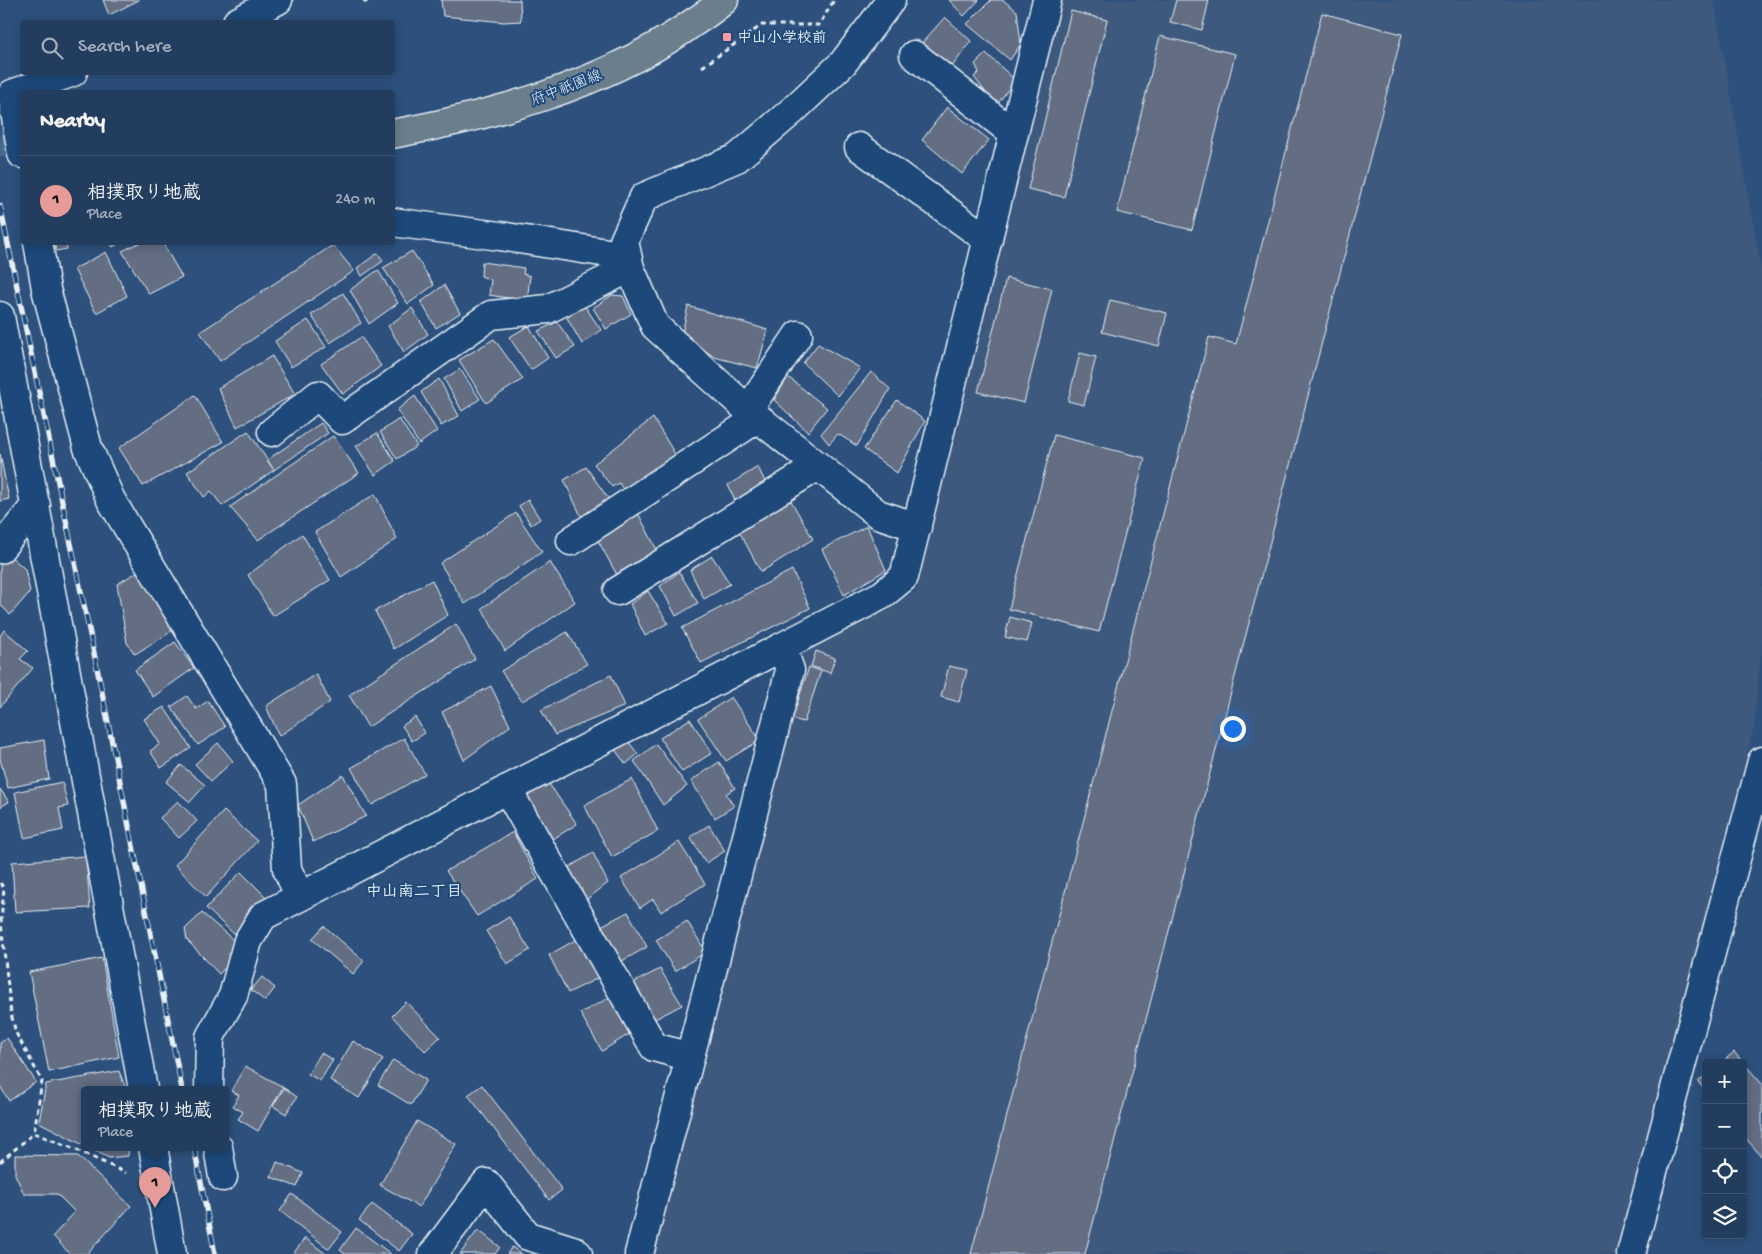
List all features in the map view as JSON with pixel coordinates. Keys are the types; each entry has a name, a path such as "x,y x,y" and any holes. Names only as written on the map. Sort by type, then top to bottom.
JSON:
{"main road":[{"name":"府中祇園線","path":"395,133 452,123 524,103 592,79 660,44 724,0"}],"street":[{"path":"241,20 278,0"},
{"path":"891,0 843,64 737,158 644,197 624,240 629,262 655,326 753,414 878,514 917,528"},
{"path":"209,1086 210,1037 233,996 248,940 263,916 882,595 904,577 1047,0"},
{"path":"914,55 1014,134"},
{"path":"23,90 66,75"},
{"path":"20,91 12,94 20,142"},
{"path":"859,147 988,240"},
{"path":"395,222 500,236 629,262"},
{"path":"39,245 46,289 88,448 111,500 282,784 287,869 300,897"},
{"path":"272,432 318,395 342,420 491,315 548,309 629,262"},
{"path":"0,316 142,1086"},
{"path":"571,541 753,414 798,335"},
{"path":"618,591 818,466"},
{"path":"0,549 36,505"},
{"path":"639,1254 790,670 782,646"},
{"path":"1631,1254 1762,761"},
{"path":"507,790 654,1047 690,1057"},
{"path":"154,1151 172,1254"},
{"path":"219,1151 224,1177"},
{"path":"433,1254 486,1182 528,1236 574,1250 578,1254"}],"path":[{"path":"364,0 365,2 370,0"},
{"path":"702,67 762,25 819,25 834,0"},
{"path":"0,883 4,888 1,922 11,1014 16,1033 42,1081 34,1133 0,1162"},
{"path":"34,1133 75,1149 127,1173"}],"shaded area":[{"path":"1062,0 1714,0 1762,273 1762,634 1754,727 1617,1254 645,1254 792,650 917,591"}],"building":[{"path":"103,0 139,0 109,15"},
{"path":"441,0 520,0 521,21 504,22 443,16"},
{"path":"949,0 979,0 964,16"},
{"path":"991,0 1003,0 1017,11 1021,44 1010,60 967,24"},
{"path":"1176,0 1209,0 1202,30 1170,22"},
{"path":"1071,11 1107,20 1064,197 1028,189"},
{"path":"1322,13 1402,34 1085,1254 971,1254 1209,337 1236,344"},
{"path":"945,17 971,41 949,71 921,44"},
{"path":"1160,36 1235,54 1192,230 1117,212"},
{"path":"986,53 1015,80 996,106 974,77 979,72 975,64"},
{"path":"947,107 989,140 962,174 922,140"},
{"path":"55,245 66,245 67,249 56,251"},
{"path":"135,245 164,245 182,277 149,294 122,251"},
{"path":"333,245 354,271 220,361 200,332"},
{"path":"412,251 434,285 408,304 383,268"},
{"path":"106,252 127,296 96,313 74,269"},
{"path":"378,253 383,261 362,276 357,268"},
{"path":"482,262 524,268 523,274 530,276 527,301 489,295 491,280 481,276"},
{"path":"378,270 398,303 369,324 350,290"},
{"path":"1006,278 1052,289 1024,403 978,392"},
{"path":"444,285 460,313 436,328 421,302"},
{"path":"343,293 361,323 330,343 311,315"},
{"path":"612,295 623,296 631,314 606,329 593,308"},
{"path":"1110,300 1167,313 1159,346 1102,332"},
{"path":"584,305 601,330 582,344 567,318"},
{"path":"688,306 768,330 757,368 714,357 682,333"},
{"path":"412,308 428,334 404,352 388,326"},
{"path":"308,320 326,347 291,367 275,341"},
{"path":"557,322 575,347 556,358 538,331"},
{"path":"529,326 548,358 531,370 509,337"},
{"path":"361,337 381,366 343,394 321,364"},
{"path":"494,339 523,379 486,403 459,360"},
{"path":"818,344 860,368 838,396 803,363"},
{"path":"1080,353 1096,357 1084,405 1068,401"},
{"path":"272,356 295,394 237,427 218,388"},
{"path":"460,369 480,399 462,411 444,379"},
{"path":"871,372 890,389 857,446 838,434 829,444 821,434"},
{"path":"788,377 827,408 808,432 774,400"},
{"path":"439,379 459,416 441,426 421,392"},
{"path":"195,395 223,442 143,486 119,448"},
{"path":"415,396 437,431 419,444 397,410"},
{"path":"897,400 925,421 897,473 864,449"},
{"path":"653,418 678,459 628,497 619,483 612,487 594,464"},
{"path":"399,419 417,446 397,459 380,432"},
{"path":"321,423 328,433 274,470 267,460"},
{"path":"248,431 274,470 222,506 211,491 204,497 187,472"},
{"path":"377,433 395,461 375,475 356,446"},
{"path":"1054,435 1145,458 1099,632 1009,609"},
{"path":"333,436 359,473 258,540 230,507"},
{"path":"0,454 9,499 0,501"},
{"path":"586,467 610,501 582,518 564,480"},
{"path":"758,467 767,486 737,505 728,485"},
{"path":"375,494 397,539 341,577 315,532"},
{"path":"790,499 813,539 761,572 739,531"},
{"path":"528,500 540,519 531,525 519,506"},
{"path":"516,513 542,552 465,604 440,563"},
{"path":"638,513 658,552 617,575 596,537"},
{"path":"867,526 886,570 844,595 822,549"},
{"path":"302,534 330,580 273,616 248,575"},
{"path":"8,554 25,569 30,592 10,615 0,604 0,565"},
{"path":"712,556 730,584 704,599 690,570"},
{"path":"550,562 575,602 505,651 482,608"},
{"path":"792,570 810,608 701,663 682,628"},
{"path":"139,571 175,629 135,654 127,643 117,584"},
{"path":"679,572 698,603 676,616 660,586"},
{"path":"432,580 448,615 394,649 375,611"},
{"path":"648,591 668,623 645,636 630,604"},
{"path":"1010,617 1032,623 1027,642 1005,637"},
{"path":"456,624 475,659 368,727 349,695"},
{"path":"4,630 28,651 20,659 33,668 0,707 0,636"},
{"path":"567,632 587,664 522,701 501,671"},
{"path":"175,642 194,668 153,697 135,670"},
{"path":"816,651 835,658 830,673 811,666"},
{"path":"949,666 967,670 959,702 941,697"},
{"path":"809,667 821,671 804,722 792,719"},
{"path":"316,674 330,702 279,736 266,706"},
{"path":"611,675 625,706 555,735 541,710"},
{"path":"491,686 510,726 464,760 442,712"},
{"path":"187,696 196,709 208,701 225,727 198,745 171,707"},
{"path":"731,697 760,740 726,761 698,719"},
{"path":"164,707 191,748 161,768 150,751 160,744 144,719"},
{"path":"415,717 425,733 412,741 402,726"},
{"path":"690,719 712,753 682,772 660,738"},
{"path":"624,736 638,754 626,764 612,746"},
{"path":"404,738 425,774 372,805 351,768"},
{"path":"44,740 49,779 8,788 0,759 0,748"},
{"path":"218,743 233,761 211,781 195,764"},
{"path":"656,744 687,786 663,805 634,761"},
{"path":"719,762 735,788 726,794 734,806 715,818 691,781"},
{"path":"181,765 205,785 190,802 166,782"},
{"path":"343,775 366,816 313,842 298,805"},
{"path":"632,779 658,831 612,857 584,805"},
{"path":"547,781 577,824 548,842 517,800"},
{"path":"62,782 68,806 59,808 63,830 24,838 15,792"},
{"path":"0,789 9,802 0,807"},
{"path":"178,801 197,821 179,838 160,818"},
{"path":"224,811 257,841 206,897 175,865"},
{"path":"709,825 725,851 706,863 690,837"},
{"path":"513,832 538,879 477,916 446,871"},
{"path":"679,842 705,884 661,912 653,899 640,908 621,878"},
{"path":"593,853 608,883 582,903 564,870"},
{"path":"86,856 90,908 15,912 12,862"},
{"path":"241,872 266,897 254,909 257,913 235,935 206,908"},
{"path":"628,912 647,947 617,964 601,926"},
{"path":"202,913 238,944 235,958 219,974 187,940 185,929"},
{"path":"509,917 530,950 507,964 486,931"},
{"path":"687,921 706,952 675,971 656,940"},
{"path":"324,926 364,961 353,974 312,939"},
{"path":"577,939 600,977 568,993 549,955"},
{"path":"102,958 119,1057 49,1072 29,972"},
{"path":"660,969 682,1005 651,1021 631,984"},
{"path":"262,977 275,988 265,1001 251,990"},
{"path":"611,997 631,1033 602,1051 580,1013"},
{"path":"406,1002 440,1037 425,1051 392,1016"},
{"path":"7,1038 36,1082 9,1101 0,1086 0,1043"},
{"path":"353,1041 383,1059 359,1098 330,1080"},
{"path":"1734,1052 1740,1059 1726,1059"},
{"path":"321,1053 333,1060 320,1081 308,1074"},
{"path":"393,1060 426,1080 411,1105 378,1085"},
{"path":"245,1066 283,1087 258,1131 238,1119 243,1112 233,1106 239,1095 231,1091"},
{"path":"1747,1067 1762,1084 1762,1157 1747,1140"},
{"path":"119,1071 125,1086 81,1086 81,1144 39,1122 46,1084"},
{"path":"1702,1078 1702,1086 1698,1082"},
{"path":"482,1085 562,1190 549,1200 468,1095"},
{"path":"284,1088 297,1097 286,1114 273,1106"},
{"path":"417,1121 456,1144 419,1207 380,1185"},
{"path":"95,1151 129,1151 128,1156 109,1158"},
{"path":"15,1155 78,1156 131,1206 87,1254 70,1254 53,1236 75,1212 57,1194 24,1194 15,1174"},
{"path":"277,1162 303,1173 297,1187 271,1177"},
{"path":"292,1194 342,1232 329,1249 280,1211"},
{"path":"372,1204 412,1234 399,1251 359,1220"},
{"path":"356,1228 391,1254 345,1254 340,1250"},
{"path":"478,1230 500,1247 495,1254 460,1254"},
{"path":"305,1238 326,1254 293,1254"},
{"path":"512,1247 522,1254 507,1254"}],"tunnel":[{"path":"0,143 20,144"}],"railway":[{"path":"0,206 95,658 181,1086"},
{"path":"195,1151 215,1254"}],"place":[{"name":"中山小学校前","path":"727,37"},
{"name":"相撲取り地蔵","path":"155,1208"}],"district":[{"name":"中山南二丁目","path":"414,890"}]}
